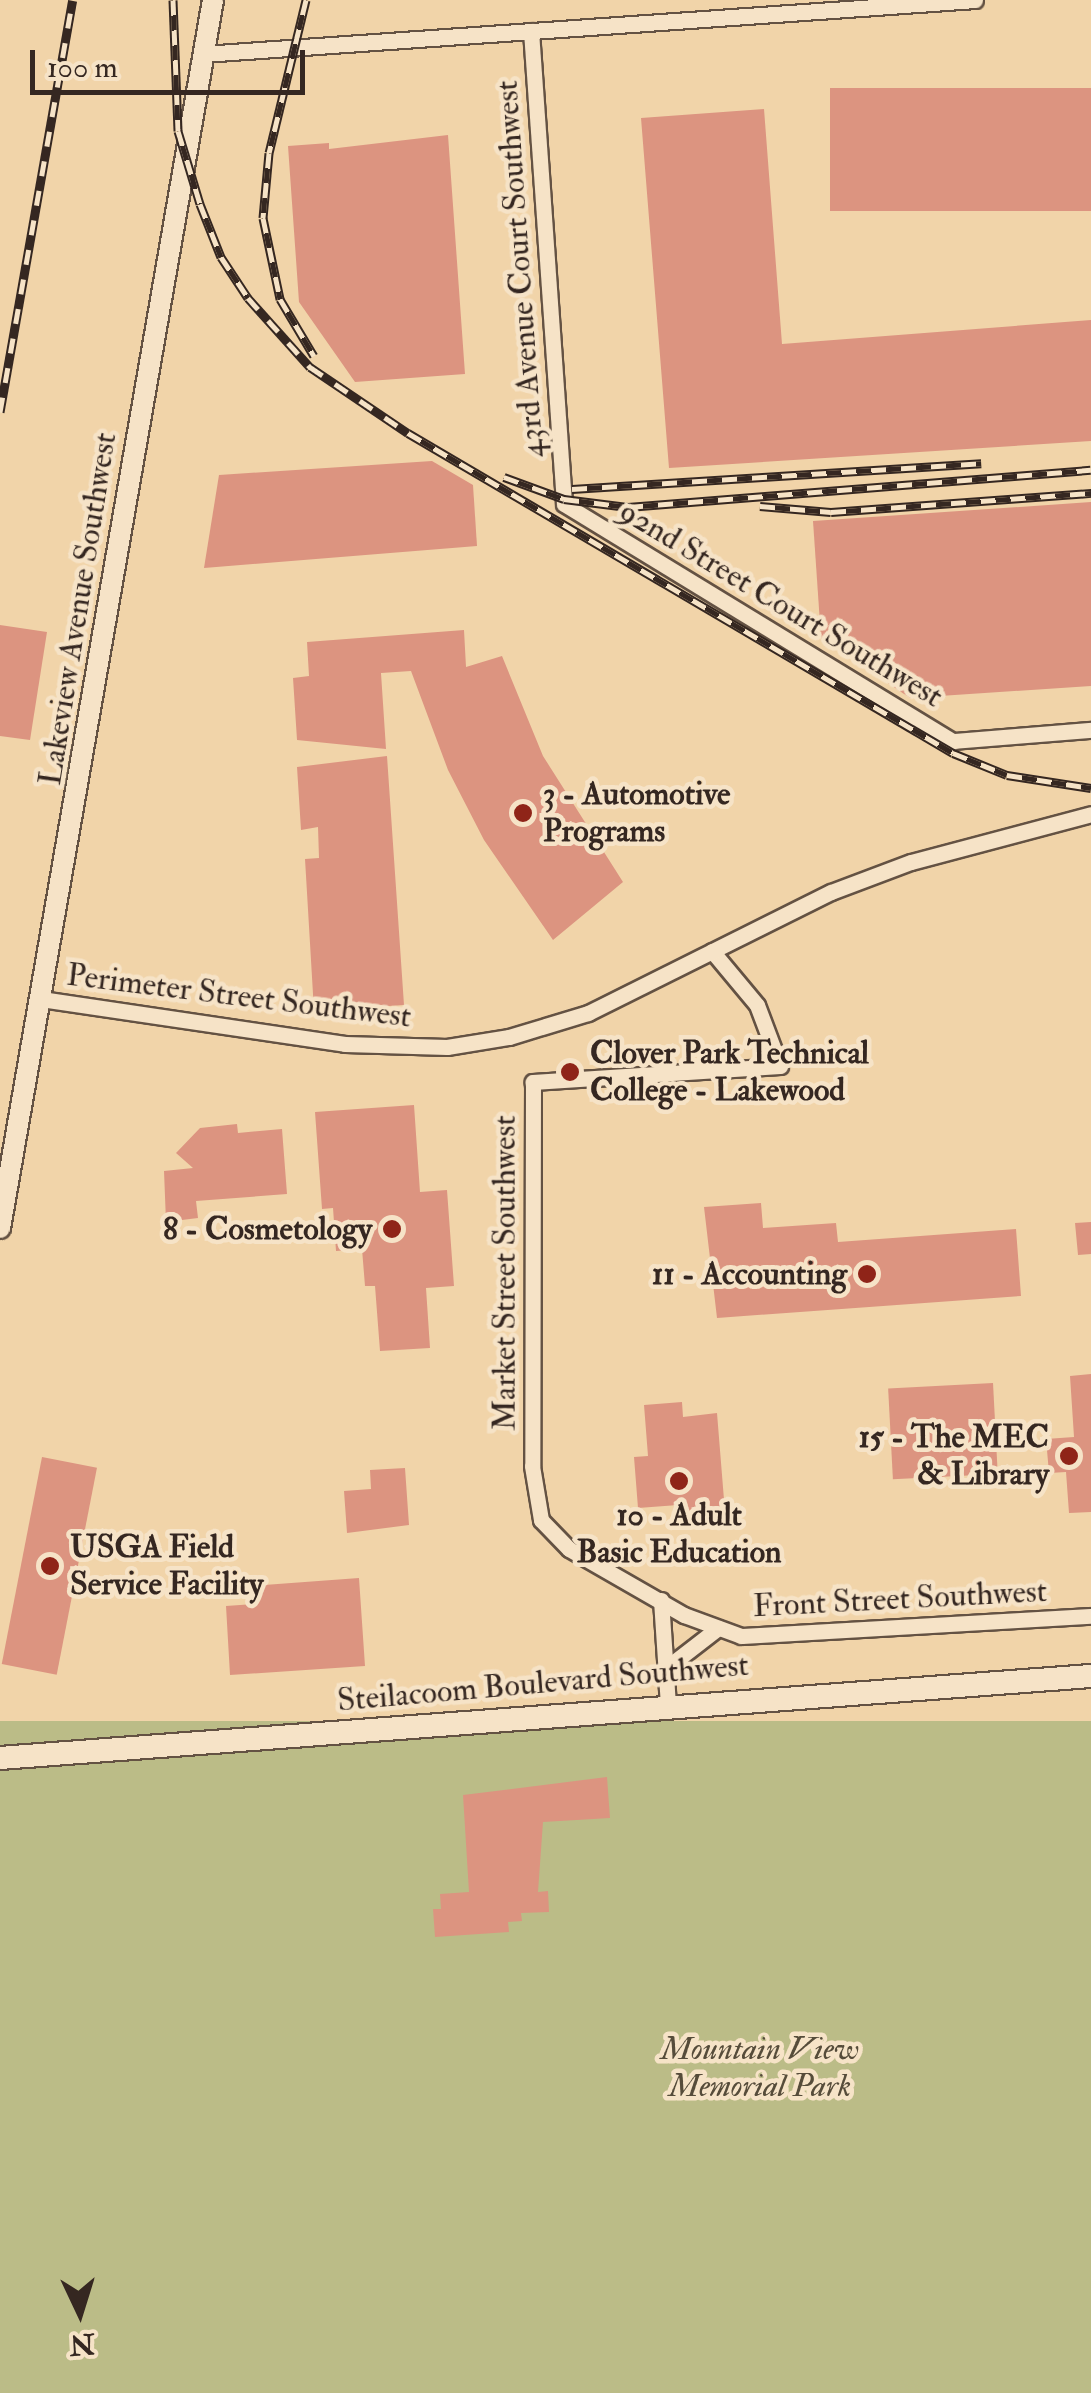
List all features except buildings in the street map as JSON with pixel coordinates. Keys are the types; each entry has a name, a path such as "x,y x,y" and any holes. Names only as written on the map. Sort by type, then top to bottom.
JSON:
{"main road":[{"name":"Steilacoom Boulevard Southwest","path":"0,1758 1091,1676"}],"street":[{"name":"Lakeview Avenue Southwest","path":"0,1228 213,0"},
{"path":"203,54 975,0"},
{"name":"43rd Avenue Court Southwest","path":"531,31 564,504"},
{"name":"92nd Street Court Southwest","path":"564,504 952,741 1091,730"},
{"name":"Perimeter Street Southwest","path":"41,999 345,1044 447,1047 510,1038 588,1013 831,892 911,862 1091,814"},
{"name":"Market Street Southwest","path":"661,1600 557,1540 535,1505 533,1082 780,1066 757,1005 712,951"},
{"path":"661,1600 668,1706"},
{"name":"Front Street Southwest","path":"661,1600 718,1628 764,1639 1091,1616"},
{"path":"664,1669 718,1628"}],"green space":[{"name":"Mountain View Memorial Park","path":"0,1721 1091,1721 1091,2393 0,2393"}],"railway":[{"path":"0,412 73,0"},
{"path":"173,0 178,131 200,204 221,257 248,298 310,367 408,433 953,753 1007,775 1091,788"},
{"path":"306,0 269,153 263,218 280,299 314,356"},
{"path":"572,489 981,463"},
{"path":"504,477 564,499 628,507 1091,470"},
{"path":"760,506 831,512 1091,493"}],"place":[{"name":"3 - Automotive Programs","path":"523,813"},
{"name":"Clover Park Technical College - Lakewood","path":"570,1072"},
{"name":"8 - Cosmetology","path":"392,1229"},
{"name":"11 - Accounting","path":"867,1274"},
{"name":"15 - The MEC & Library","path":"1069,1456"},
{"name":"10 - Adult Basic Education","path":"679,1481"},
{"name":"USGA Field Service Facility","path":"50,1566"}]}
